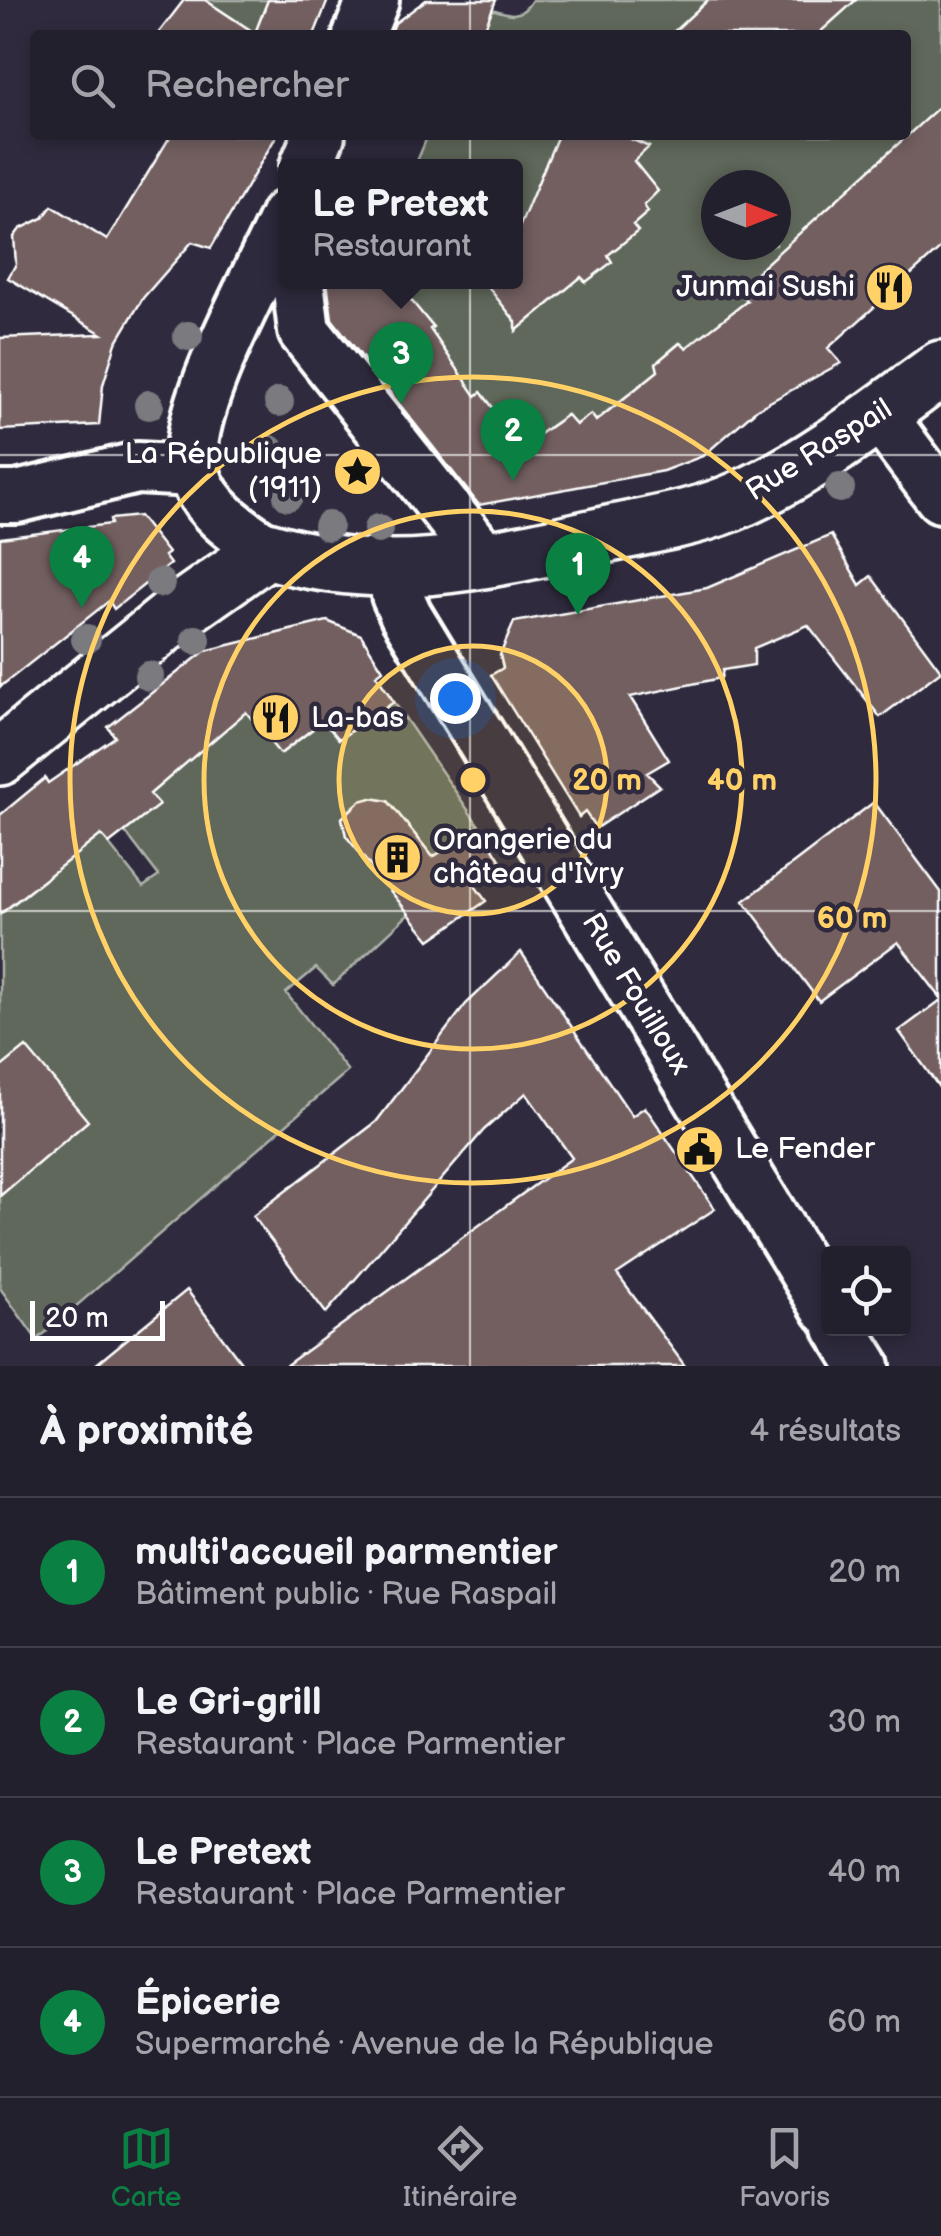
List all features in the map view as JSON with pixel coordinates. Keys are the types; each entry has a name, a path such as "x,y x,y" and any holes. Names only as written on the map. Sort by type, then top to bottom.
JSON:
{"street":[{"path":"361,30 373,0"},
{"path":"0,758 180,612 267,550 235,529 218,512 193,470 194,426 205,393 278,233"},
{"path":"299,289 304,331 472,544"},
{"name":"Rue Raspail","path":"267,550 303,560 395,571 485,562 716,509 762,489 941,370"},
{"path":"879,414 941,497"},
{"path":"0,497 17,497 137,468 193,470"},
{"name":"Rue Fouilloux","path":"395,571 397,596 406,615 821,1297"},
{"path":"845,1336 864,1366"}],"green space":[{"path":"205,0 268,0 256,30"},
{"path":"532,0 941,0 941,113 759,311 713,349 700,336 686,348 679,343 656,363 658,371 596,420 590,415 576,425 566,415 522,446 482,393 475,396 426,332 432,326 402,289 523,289 523,159 418,159 426,140 911,140 911,30 484,30 492,9 515,14"},
{"path":"394,702 479,826 456,841 470,862 450,878 388,801 368,800 347,812 342,818 346,836 410,913 333,985 316,968 286,993 348,1071 37,1340 0,1288 0,915 101,834 143,887 159,876 117,821 158,805 150,794 246,711 281,754 323,721 339,739"}],"building":[{"path":"184,0 205,0 250,30 161,30"},
{"path":"268,0 328,0 316,30 256,30"},
{"path":"426,0 496,0 484,30 392,30 395,23"},
{"path":"708,0 856,0 823,30 675,30"},
{"path":"941,105 941,248 828,348 841,363 757,409 703,456 663,471 479,505 332,319 328,289 402,289 433,327 430,329 476,396 481,392 522,446 567,415 576,425 591,414 596,421 658,371 656,363 680,343 686,348 747,301 738,289 770,260 791,260 791,241 902,140 911,140 911,132"},
{"path":"168,140 274,140 211,248 192,242 143,298 116,343 103,385 99,425 0,430 0,338 102,334 8,278 16,264 14,237 20,229 43,218 52,206 107,240"},
{"path":"556,140 633,140 649,147 634,161 658,191 644,205 648,212 633,225 638,231 608,255 612,262 586,282 581,277 516,331 516,322 490,289 523,289 523,218"},
{"path":"139,516 168,553 164,556 170,564 114,609 109,601 0,687 0,538 111,524 110,519"},
{"path":"831,535 860,585 871,576 941,671 880,717 808,625 754,648 754,665 723,670 721,678 630,697 669,760 647,773 660,786 596,828 585,812 579,817 491,675 503,668 500,655 514,622 707,588"},
{"path":"327,621 361,635 383,670 376,675 394,702 339,739 323,721 280,754 246,712 150,794 159,805 109,844 101,835 0,914 0,815 45,778 48,783 115,737 108,727 205,651"},
{"path":"360,801 388,801 433,857 479,826 506,869 465,872 486,901 430,940 346,836 342,818"},
{"path":"874,802 941,892 941,998 898,942 819,1001 744,901"},
{"path":"521,952 632,1116 645,1107 715,1209 617,1274 685,1366 285,1366 572,1158 526,1093 484,1130 326,1313 253,1216 376,1122 466,1004"},
{"path":"941,1000 941,1090 899,1031"},
{"path":"26,1047 88,1121 0,1196 0,1068"},
{"path":"187,1290 244,1366 94,1366"}],"place":[{"name":"Junmai Sushi","path":"890,287"},
{"name":"Le Pretext","path":"401,404"},
{"name":"La République (1911)","path":"357,471"},
{"name":"Le Gri-grill","path":"513,481"},
{"name":"Épicerie","path":"82,608"},
{"name":"multi'accueil parmentier","path":"578,615"},
{"name":"La-bas","path":"276,718"},
{"name":"Orangerie du château d'Ivry","path":"398,857"},
{"name":"Le Fender","path":"700,1149"}]}
